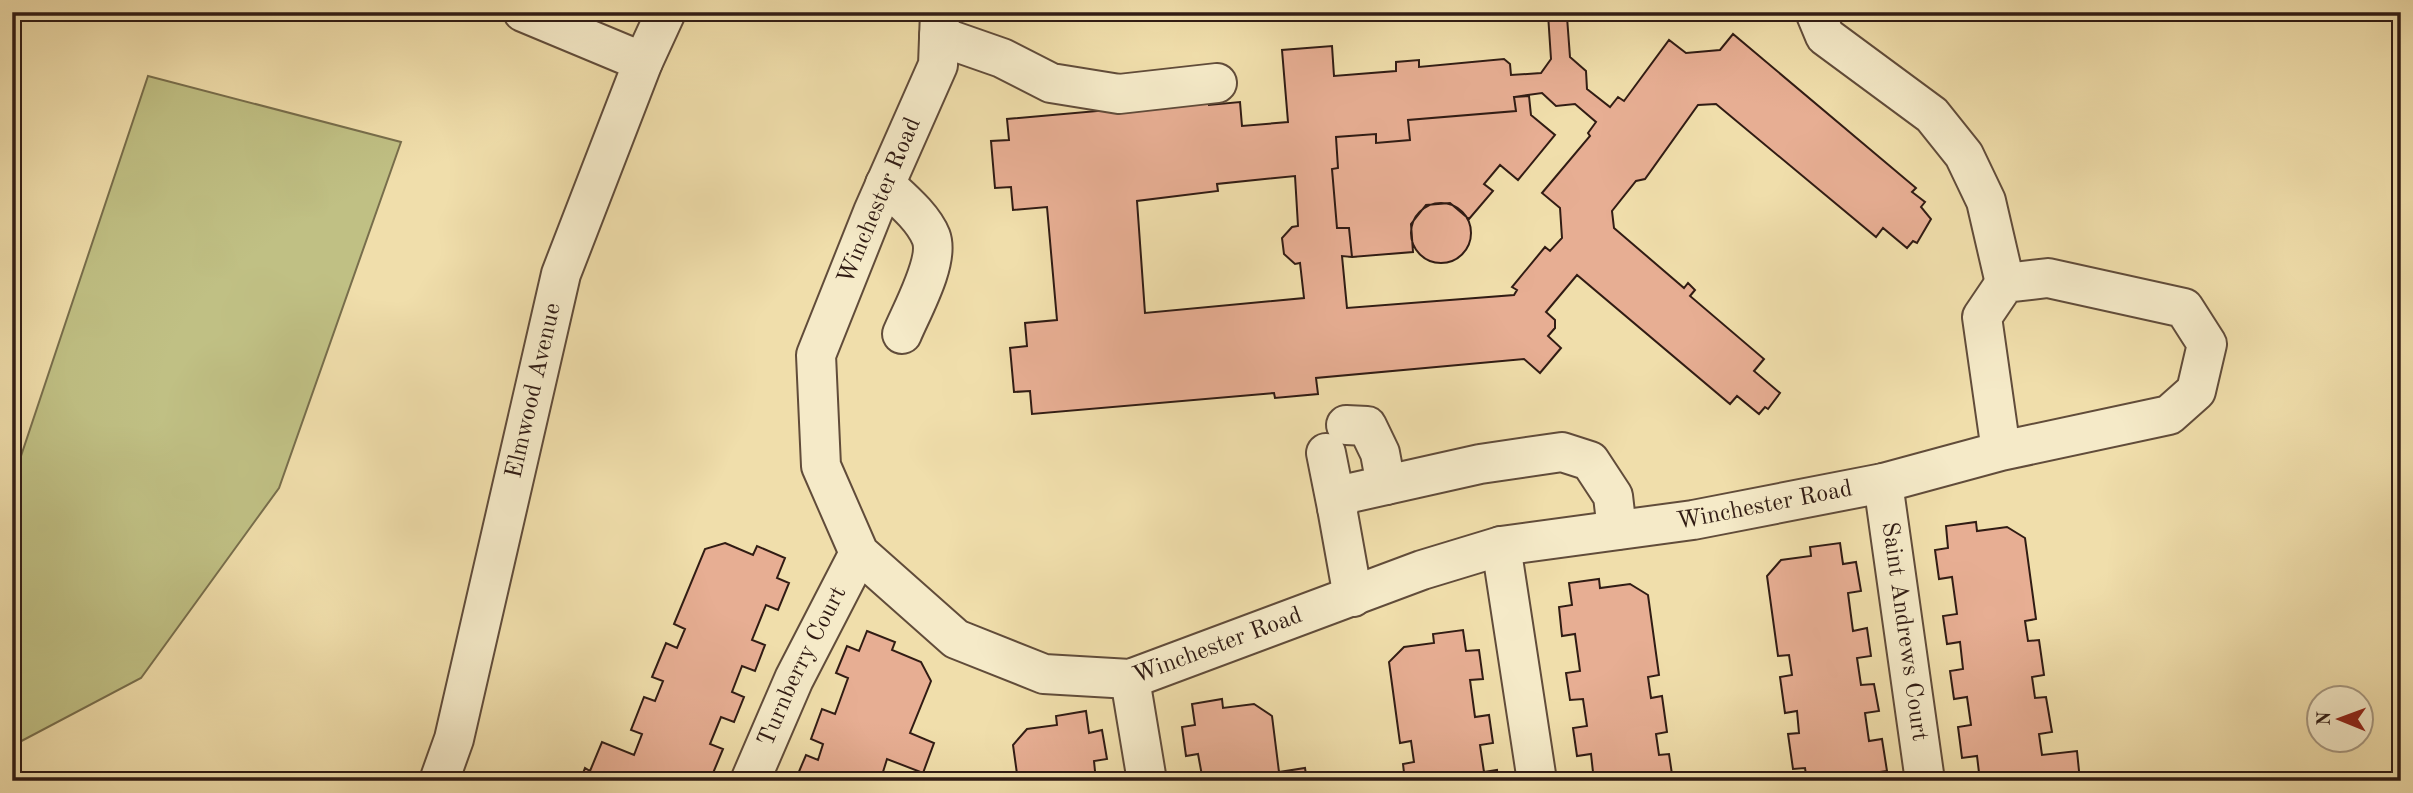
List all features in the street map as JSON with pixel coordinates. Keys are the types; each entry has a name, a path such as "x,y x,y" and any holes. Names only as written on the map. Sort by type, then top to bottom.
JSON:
{"street":[{"path":"523,12 643,62"},
{"name":"Elmwood Avenue","path":"439,781 454,739 561,274 643,62 666,12"},
{"path":"1815,12 1825,36 1932,115 1964,155 1986,201 2005,283 1982,317 2001,451"},
{"path":"939,24 1051,83 1119,94 1216,83"},
{"name":"Winchester Road","path":"939,24 938,65 816,355 821,466 859,553 956,639 1044,674 1130,679 1422,570 1502,546 1693,520 1883,483 2001,451 2169,415 2196,391 2207,344 2184,308 2049,278 2005,283"},
{"path":"886,184 908,205 932,238 931,266 902,334"},
{"path":"1353,597 1338,508 1336,439 1367,426 1380,453 1386,485"},
{"path":"1338,508 1346,494 1480,464 1562,452 1590,461 1613,496 1618,530"},
{"name":"Saint Andrews Court","path":"1883,483 1925,781"},
{"path":"1502,546 1537,781"},
{"name":"Turnberry Court","path":"750,781 794,679 859,553"},
{"path":"1130,679 1147,781"}],"green space":[{"path":"148,76 401,142 279,488 141,678 12,746 12,483"}],"building":[{"path":"1541,12 1584,12 1584,15 1567,17 1570,57 1586,71 1587,89 1610,107 1618,97 1624,101 1669,40 1686,53 1720,50 1733,34 1916,188 1912,192 1925,202 1921,207 1931,219 1917,243 1913,241 1907,248 1883,228 1876,237 1716,104 1698,105 1645,179 1636,181 1612,211 1614,228 1684,288 1688,283 1695,290 1690,296 1764,359 1754,371 1780,393 1768,409 1765,407 1759,414 1737,396 1730,404 1577,275 1546,312 1555,320 1555,328 1548,336 1561,348 1540,373 1524,359 1316,378 1318,394 1275,398 1274,393 1032,414 1030,391 1014,392 1010,348 1027,346 1025,323 1057,320 1047,207 1013,210 1011,187 995,188 991,141 1009,140 1007,119 1209,101 1209,105 1240,102 1242,126 1288,122 1282,50 1332,46 1334,76 1396,71 1396,62 1419,60 1419,67 1504,59 1510,64 1511,75 1541,73 1551,59 1548,14","holes":["1542,93 1556,106 1575,104 1596,122 1588,133 1590,136 1542,193 1560,208 1562,238 1550,251 1545,247 1512,287 1517,290 1514,295 1347,308 1342,256 1352,257 1349,228 1337,228 1332,169 1338,168 1336,137 1376,134 1376,143 1410,140 1408,120 1516,111 1514,97","1295,176 1298,226 1292,227 1282,238 1284,254 1295,264 1300,263 1304,298 1145,313 1137,201 1218,191 1217,184"]},
{"path":"1529,96 1531,115 1555,135 1518,180 1500,165 1484,184 1493,191 1469,219 1450,203 1426,205 1411,224 1413,252 1352,257 1349,228 1337,228 1332,169 1338,168 1336,137 1376,134 1376,143 1410,140 1408,120 1516,111 1514,97"},
{"path":"1441,203 1458,208 1466,216 1471,233 1466,250 1458,258 1441,263 1424,258 1416,250 1411,233 1416,216 1424,208"},
{"path":"1976,522 1977,531 2007,527 2025,538 2036,619 2025,621 2028,641 2039,640 2044,675 2032,677 2035,698 2046,697 2052,732 2039,734 2042,755 2077,751 2080,781 1980,781 1977,756 1962,758 1958,727 1971,725 1967,697 1954,699 1950,671 1963,669 1960,642 1947,644 1943,616 1957,614 1952,577 1939,579 1935,550 1948,548 1946,526"},
{"path":"725,543 753,555 757,546 785,558 777,578 789,583 778,610 766,605 752,640 765,645 755,671 742,666 732,692 744,697 734,722 721,717 710,744 723,749 711,778 697,773 693,781 580,781 585,768 590,771 602,742 634,755 642,734 631,730 644,697 655,701 663,681 652,677 666,643 677,648 685,629 674,624 705,549"},
{"path":"1840,543 1843,564 1856,562 1861,591 1848,593 1853,631 1867,628 1871,656 1857,658 1861,685 1874,684 1879,711 1865,713 1869,741 1882,739 1887,771 1872,773 1873,781 1807,781 1805,768 1793,769 1788,734 1799,733 1797,711 1785,713 1780,677 1792,675 1789,655 1778,656 1767,576 1781,560 1811,556 1810,547"},
{"path":"1599,579 1600,588 1630,584 1648,595 1659,675 1648,677 1651,698 1662,696 1667,732 1656,734 1659,755 1669,754 1673,781 1594,781 1591,754 1577,756 1573,728 1587,726 1583,699 1570,700 1566,673 1580,671 1575,634 1562,636 1559,607 1572,605 1569,583"},
{"path":"1463,630 1466,651 1479,650 1483,679 1470,680 1475,717 1489,715 1493,743 1480,745 1484,772 1497,770 1498,781 1405,781 1403,764 1414,762 1411,741 1400,743 1389,662 1404,647 1434,643 1433,634"},
{"path":"867,631 895,642 892,650 921,662 931,681 910,733 934,743 923,773 887,759 883,772 904,781 795,781 806,755 818,760 823,744 811,739 822,709 835,714 848,678 836,673 847,646 859,651"},
{"path":"1222,699 1223,708 1254,704 1272,716 1279,772 1305,768 1307,781 1203,781 1198,754 1186,756 1182,727 1195,725 1192,704"},
{"path":"1086,711 1089,733 1102,730 1107,759 1094,761 1096,781 1018,781 1013,745 1027,729 1057,725 1056,716"}]}
